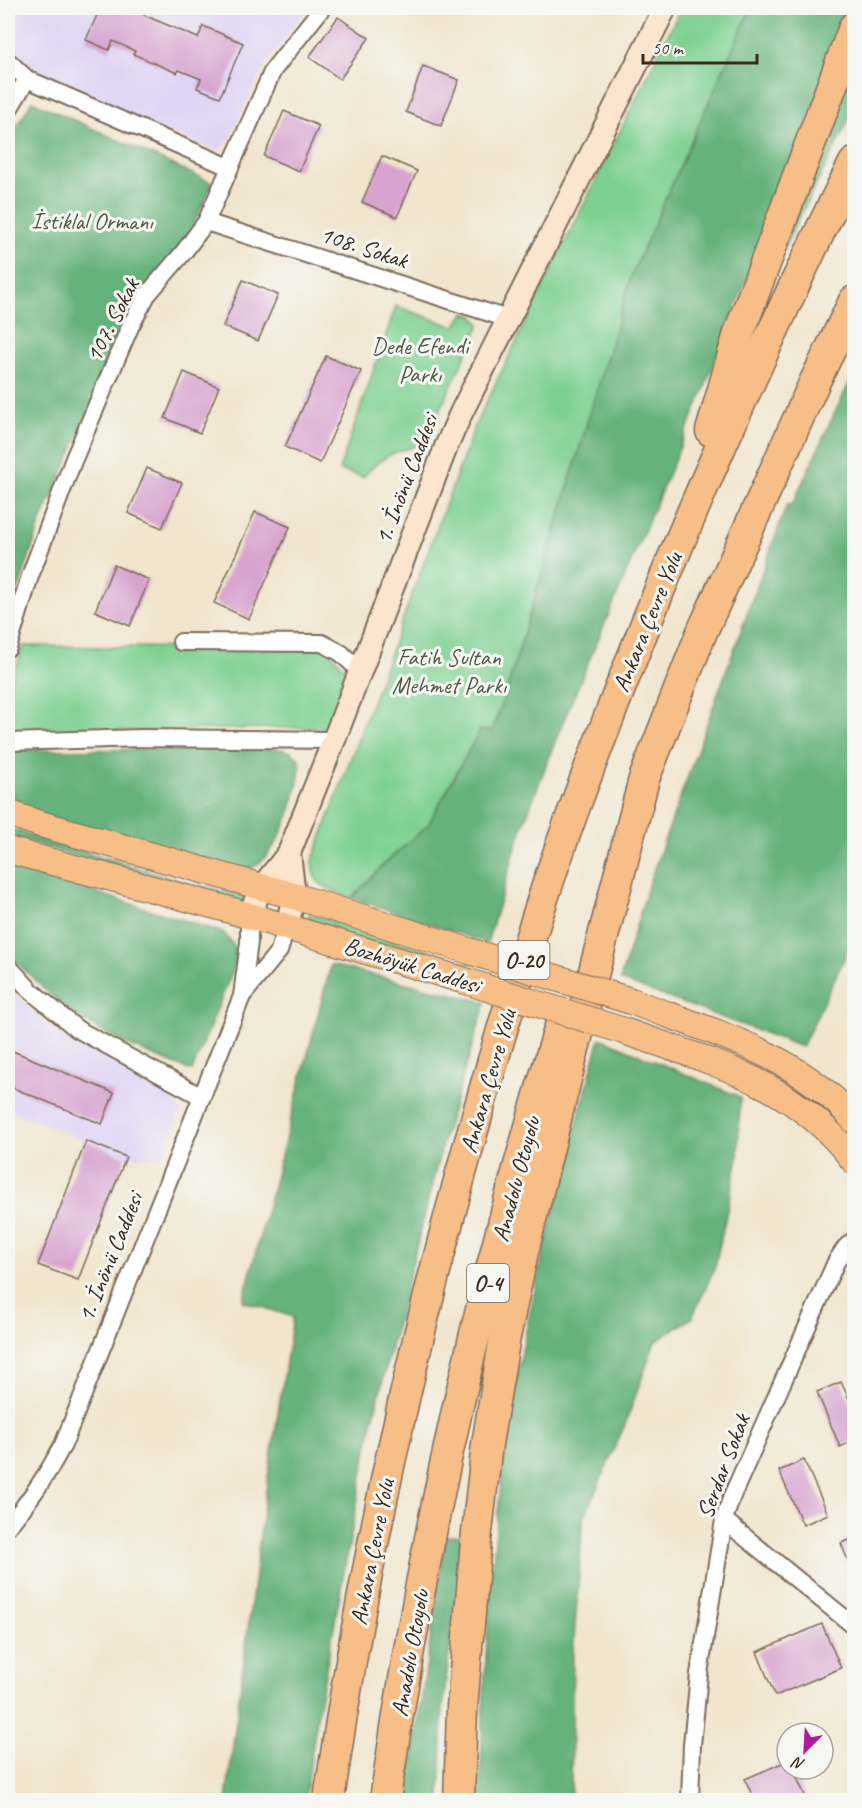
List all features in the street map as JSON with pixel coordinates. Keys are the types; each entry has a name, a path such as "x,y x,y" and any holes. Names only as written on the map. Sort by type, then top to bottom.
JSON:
{"highway":[{"path":"678,542 739,333 855,27"},
{"name":"Ankara Çevre Yolu","path":"330,1800 357,1628 419,1335 452,1205 539,912 590,766 678,542 768,340 855,163"},
{"path":"459,1800 462,1708 475,1553 487,1444 504,1342 562,1098 644,779 701,634 816,379 855,301"},
{"path":"816,379 855,327"},
{"name":"Anadolu Otoyolu","path":"385,1800 434,1524 473,1346 499,1241 543,1083 588,939 644,779"}],"main road":[{"name":"Bozhöyük Caddesi","path":"8,813 294,896 631,1001 765,1053 812,1080 828,1092 855,1119"},
{"name":"Bozhöyük Caddesi","path":"8,850 287,926 621,1030 749,1077 772,1088 816,1118 855,1161"}],"street":[{"name":"107. Sokak","path":"8,648 30,576 73,461 130,327 147,295 206,222 273,70 322,8"},
{"name":"1. İnönü Caddesi","path":"249,916 261,888 289,853 462,411 665,8"},
{"path":"8,61 27,79 229,167"},
{"path":"8,111 27,79"},
{"name":"108. Sokak","path":"206,222 508,319"},
{"path":"181,642 322,643 341,653 360,671"},
{"path":"8,742 142,738 334,740"},
{"name":"1. İnönü Caddesi","path":"287,926 294,896 289,853"},
{"path":"242,996 249,942 249,916"},
{"path":"242,996 279,951 287,926"},
{"path":"8,966 31,991 77,1029 202,1097"},
{"name":"1. İnönü Caddesi","path":"8,1526 46,1477 63,1445 242,996"},
{"name":"Serdar Sokak","path":"690,1800 692,1745 699,1674 724,1520 732,1496 836,1262 846,1247 855,1240"},
{"path":"724,1520 855,1626"}],"shaded area":[{"path":"8,8 308,8 265,65 228,142 219,150 212,150 33,77 8,54"},
{"path":"8,986 39,1018 71,1041 157,1084 181,1109 162,1156 126,1157 8,1110"}],"green space":[{"name":"Fatih Sultan Mehmet Parkı","path":"681,8 751,8 632,274 508,686 492,731 480,730 428,825 382,866 352,898 328,889 317,880 314,874 314,857 476,423"},
{"path":"751,8 851,8 702,395 560,729 521,831 487,943 352,898 382,866 428,825 480,730 492,731 508,686 632,274"},
{"path":"854,60 854,110 778,260"},
{"name":"İstiklal Ormanı","path":"32,101 213,183 185,242 142,293 40,524 8,621 8,141"},
{"name":"Dede Efendi Parkı","path":"396,306 455,327 464,313 473,315 480,324 429,434 416,445 385,457 363,477 339,470"},
{"path":"854,374 854,931 845,957 802,1047 620,980 649,883 787,504 792,505"},
{"path":"23,646 328,649 349,674 330,727 8,733 8,691"},
{"path":"281,749 291,752 300,760 297,789 278,839 259,863 247,870 8,807 8,750"},
{"path":"8,828 189,883 246,895 242,909 8,835"},
{"path":"8,865 224,933 234,947 235,965 192,1071 126,1044 94,1027 65,1007 8,954"},
{"path":"309,914 471,964 468,972 306,928"},
{"path":"331,965 486,1002 444,1137 371,1428 317,1717 305,1800 226,1800 265,1496 293,1317 243,1301"},
{"path":"600,1038 740,1097 738,1158 715,1267 692,1318 655,1342 626,1422 583,1520 573,1653 571,1800 480,1800 488,1622 506,1444 514,1393 559,1189"},
{"path":"446,1536 462,1536 443,1708 440,1800 406,1800"}],"building":[{"path":"100,8 147,8 144,15 198,38 203,26 243,43 220,97 197,88 201,79 179,70 177,73 133,54 135,51 113,41 109,50 86,40"},
{"path":"338,17 369,38 340,79 309,57"},
{"path":"423,66 459,80 441,126 406,112"},
{"path":"284,111 319,126 299,171 264,156"},
{"path":"382,156 417,171 397,217 362,202"},
{"path":"243,280 278,295 258,341 223,326"},
{"path":"326,356 361,371 320,463 285,447"},
{"path":"184,372 219,387 200,433 165,418"},
{"path":"147,468 182,483 162,528 128,513"},
{"path":"255,512 290,527 249,619 214,603"},
{"path":"114,565 149,580 130,626 95,611"},
{"path":"8,1049 114,1093 102,1124 8,1086"},
{"path":"86,1141 126,1157 78,1280 38,1265"},
{"path":"841,1382 855,1412 855,1440 840,1447 817,1392"},
{"path":"804,1460 828,1514 803,1525 779,1471"},
{"path":"855,1538 855,1576 854,1576 841,1543"},
{"path":"822,1624 841,1668 775,1696 757,1652"},
{"path":"775,1766 775,1781 798,1781 807,1800 754,1800 745,1779"}]}
